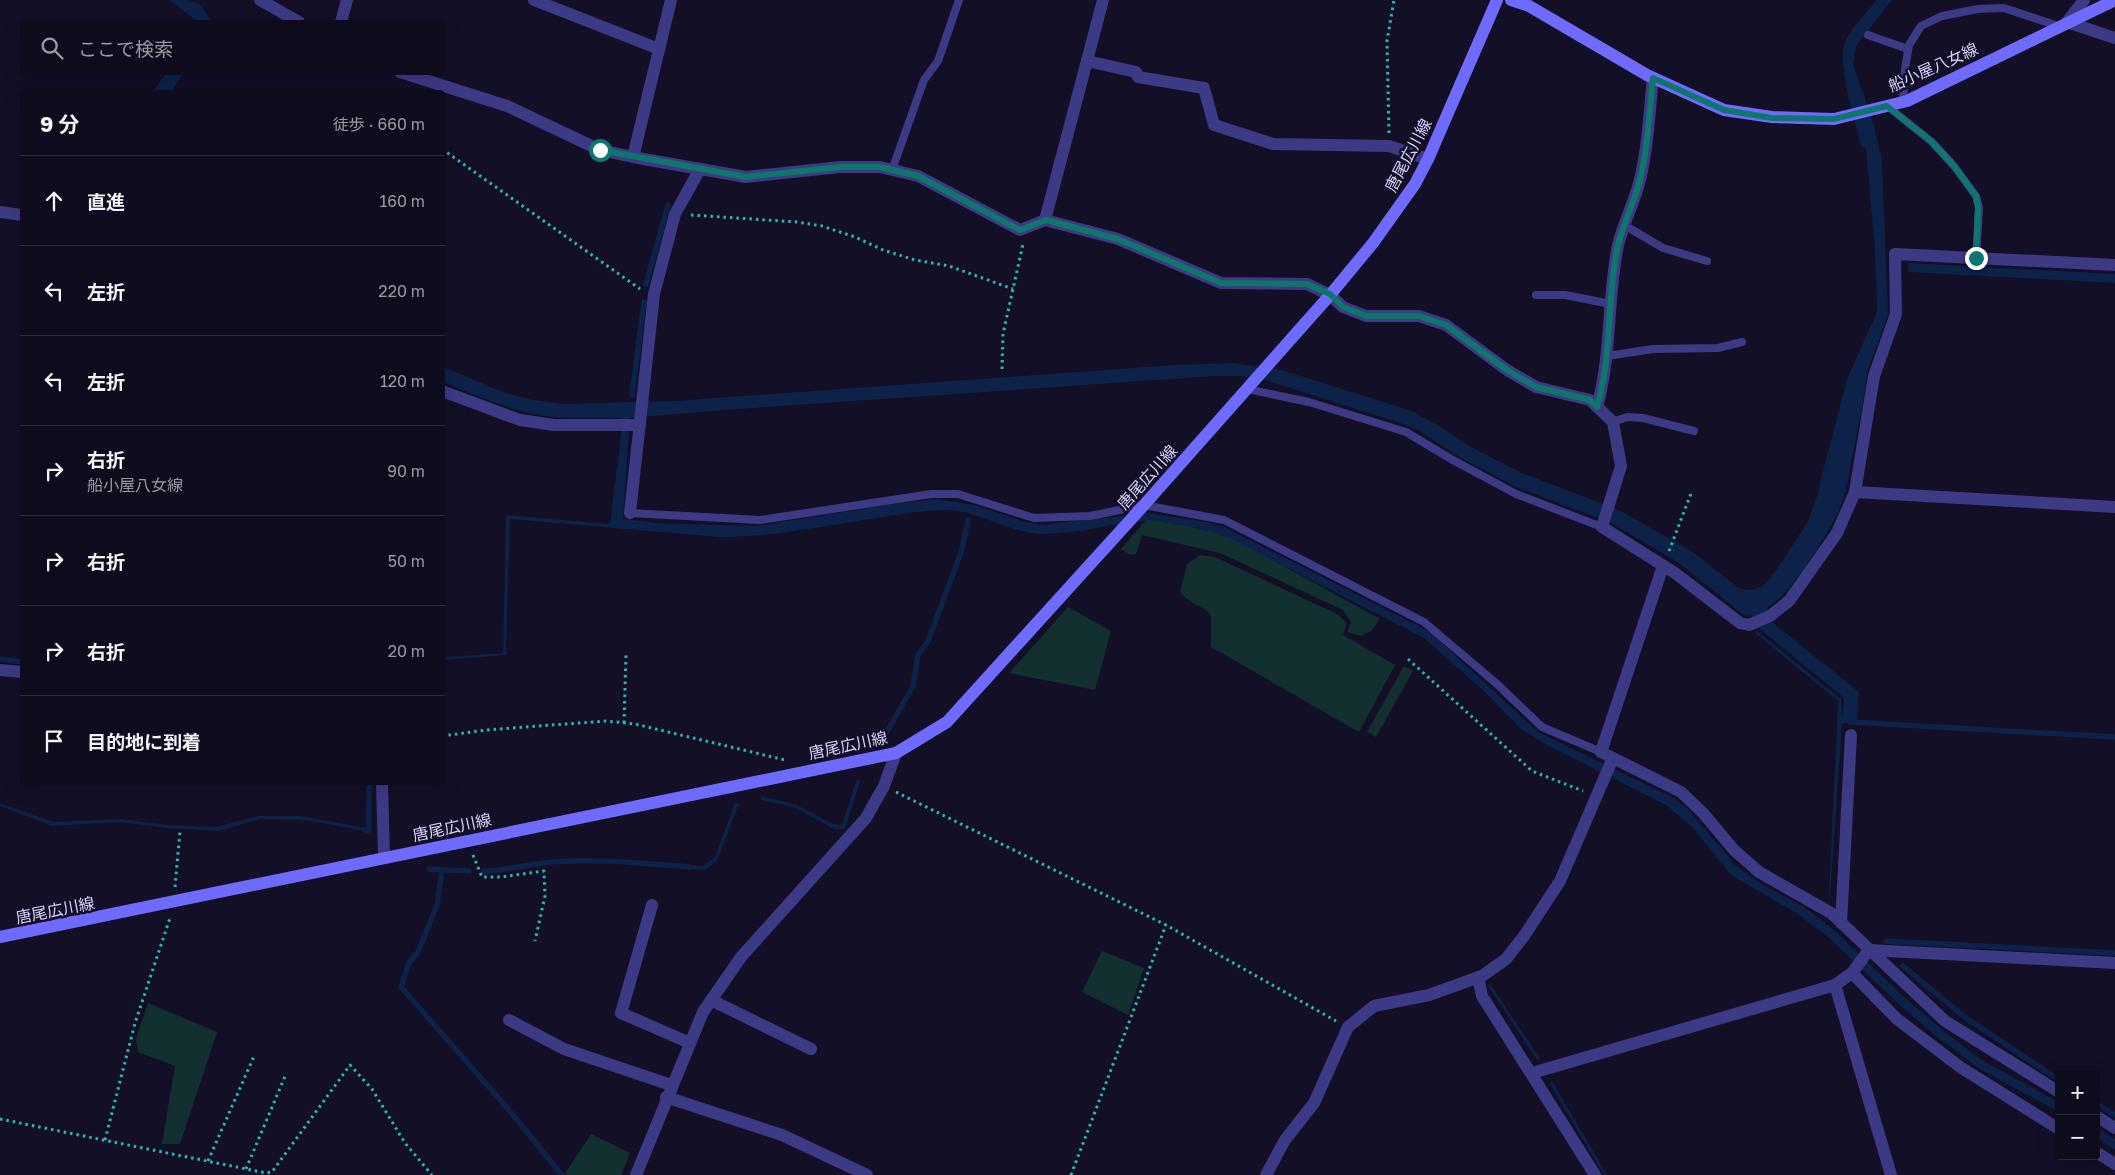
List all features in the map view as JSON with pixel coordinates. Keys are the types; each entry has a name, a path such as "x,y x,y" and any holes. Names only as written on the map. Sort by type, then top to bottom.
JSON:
{"main road":[{"name":"唐尾広川線","path":"0,937 172,908 468,840 896,753 947,722 1125,526 1373,243 1415,184 1428,159 1497,0"},
{"name":"船小屋八女線","path":"1511,0 1530,6 1653,78 1724,110 1772,118 1834,119 1903,102 2115,0"}],"street":[{"path":"260,0 295,20"},
{"path":"342,20 347,0"},
{"path":"534,0 659,49"},
{"path":"633,157 671,0"},
{"path":"1046,220 1103,0"},
{"path":"2084,0 2063,24 2115,38"},
{"path":"1087,61 1136,72 1138,77 1204,88 1214,125 1273,144 1389,146 1428,159"},
{"path":"409,75 506,106 600,150 746,177 840,167 880,167 918,176 1020,230 1046,220 1118,239 1221,283 1307,284 1330,294 1343,307 1366,316 1419,316 1446,325 1507,370 1536,387 1590,400 1613,422 1621,466 1602,525 1675,572 1740,624 1749,625 1770,616 1790,601 1837,533 1855,492 1874,376 1896,314 1895,254 2115,265"},
{"path":"1597,407 1605,380 1618,246 1638,187 1644,158 1653,78"},
{"path":"630,513 653,299 675,214 700,169"},
{"path":"0,212 20,214"},
{"path":"445,392 520,420 554,425 640,422"},
{"path":"1855,492 2115,506"},
{"path":"1663,566 1601,752 1610,766 1681,792 1703,813 1734,850 1759,872 1831,913 1841,923 1861,961 1897,1019 1960,1067 2055,1126"},
{"path":"0,670 20,672"},
{"path":"1841,923 1851,735"},
{"path":"636,1175 703,1012 741,957 866,818 884,786 896,753"},
{"path":"1266,1175 1285,1140 1314,1103 1348,1027 1374,1006 1429,994 1478,977 1506,959 1524,936 1560,880 1610,766"},
{"path":"382,785 384,858"},
{"path":"652,905 621,1013 690,1043"},
{"path":"1861,961 1945,1021 2055,1090"},
{"path":"1532,1073 1835,985 1861,961 2115,962"},
{"path":"1478,977 1482,996 1596,1175"},
{"path":"1835,985 1891,1175"},
{"path":"711,1000 811,1050"},
{"path":"509,1020 564,1050 782,1135 868,1175"},
{"path":"2100,1119 2115,1128"},
{"path":"2100,1155 2115,1164"}],"lane":[{"path":"892,170 924,80 938,61 959,0"},
{"path":"1903,102 1908,49 1921,26 1942,16 2004,4 2063,24"},
{"path":"1868,35 1908,49"},
{"path":"1887,106 1932,142 1954,166 1976,196 1978,208 1976,258"},
{"path":"1624,225 1663,248 1707,261"},
{"path":"1536,294 1565,295 1611,304"},
{"path":"1607,356 1653,349 1718,348 1742,342"},
{"path":"1250,385 1406,432 1451,460 1516,494 1602,525"},
{"path":"1613,422 1627,417 1644,418 1694,431"},
{"path":"630,513 760,520 931,494 958,494 1034,518 1090,516 1141,508 1224,520 1424,622 1497,684 1542,727 1601,752"}],"path":[{"path":"1389,146 1387,41 1394,0"},
{"path":"445,151 653,299"},
{"path":"675,214 797,222 822,226 883,250 915,260 949,266 1013,289"},
{"path":"1002,369 1003,334 1025,237 1024,228"},
{"path":"1674,539 1692,491"},
{"path":"624,723 626,655"},
{"path":"1408,659 1532,771 1596,797"},
{"path":"445,736 486,730 606,721 624,723 780,758 811,770"},
{"path":"884,786 1166,926 1348,1027"},
{"path":"105,1140 136,1023 172,908 180,831"},
{"path":"468,840 482,877 501,877 544,871 545,896 535,941"},
{"path":"1071,1175 1166,926"},
{"path":"208,1161 255,1054"},
{"path":"0,1119 266,1173 272,1172 350,1065 372,1089 405,1143 432,1175"},
{"path":"246,1169 286,1074"}],"green space":[{"path":"1147,519 1222,532 1380,619 1371,631 1361,636 1347,632 1351,622 1343,610 1220,553 1142,535 1136,554 1130,555 1121,549"},
{"path":"1200,555 1215,557 1337,614 1347,623 1343,635 1395,665 1359,732 1211,647 1211,615 1180,592 1187,564"},
{"path":"1068,607 1111,631 1095,690 1009,673"},
{"path":"1404,666 1413,671 1376,737 1367,732"},
{"path":"1102,951 1144,968 1128,1015 1082,992"},
{"path":"148,1003 217,1032 180,1144 162,1144 175,1066 138,1052 136,1039"},
{"path":"591,1134 630,1153 621,1175 567,1175 565,1173"}],"water":[{"path":"170,0 185,0 196,3 204,9 210,20 194,20"},
{"path":"1877,0 1892,0 1856,46 1853,64 1873,122 1882,160 1888,315 1867,372 1846,490 1838,513 1802,572 1783,595 1767,608 1772,622 1859,692 1857,723 1842,723 1830,897 1838,701 1755,633 1757,631 1841,699 1842,718 1844,698 1755,625 1751,615 1745,616 1679,563 1611,523 1516,487 1461,458 1418,430 1265,380 1243,376 1215,376 630,418 623,519 657,523 758,526 893,504 937,499 975,505 1025,522 1043,525 1148,513 1207,522 1226,528 1431,633 1538,732 1672,797 1687,808 1736,866 1763,885 1804,907 1832,928 1905,998 1950,1036 1985,1062 2055,1100 2055,1110 1980,1069 1937,1037 1828,937 1798,914 1731,875 1692,827 1666,805 1549,746 1522,730 1486,693 1424,638 1228,537 1199,529 1154,521 1057,534 1032,533 1020,531 973,515 949,510 909,513 813,528 738,537 510,519 506,655 445,660 445,657 503,653 506,515 610,524 623,419 555,417 519,410 445,383 445,368 505,393 562,404 674,401 1175,365 1232,363 1282,370 1412,411 1471,447 1522,473 1619,510 1693,552 1740,589 1750,590 1761,587 1777,569 1807,523 1816,499 1847,379 1877,312 1875,250 1866,149 1861,146 1843,62 1843,50 1849,35"},
{"path":"165,75 183,75 172,90 154,90"},
{"path":"1908,263 2115,274 2115,283 1908,272"},
{"path":"857,779 860,781 845,829 834,829 793,807 761,800 761,796 793,804 832,823 842,825"},
{"path":"0,803 54,822 120,819 168,825 216,827 258,816 301,816 371,829 369,832 307,820 260,819 218,831 167,828 119,822 52,826 0,806"},
{"path":"735,803 739,804 717,861 705,870 684,868 684,865 703,866 715,857"},
{"path":"1490,984 1540,1058 1537,1060 1488,986"},
{"path":"1552,1081 1607,1175 1604,1175 1550,1084"},
{"path":"2100,1130 2115,1139 2115,1150 2100,1141"}],"waterway":[{"path":"646,284 668,205"},
{"path":"632,395 644,302"},
{"path":"885,735 913,686 918,655 928,641 949,585 962,549 968,520"},
{"path":"0,659 20,662"},
{"path":"1850,722 2115,737"},
{"path":"364,830 369,831 369,785"},
{"path":"484,871 570,861 622,862 690,867"},
{"path":"429,869 469,871"},
{"path":"442,870 437,905 418,952 409,963 401,987 509,1110 562,1175"},
{"path":"1886,941 2115,953"},
{"path":"1903,966 1966,1018 2055,1077"},
{"path":"2100,1106 2115,1115"}],"route":[{"path":"600,150 746,177 840,167 880,167 918,176 1020,230 1046,220 1118,239 1221,283 1307,284 1330,294 1343,307 1366,316 1419,316 1446,325 1507,370 1536,387 1590,400 1597,407 1605,380 1611,296 1618,246 1638,187 1644,158 1653,78 1724,110 1772,118 1834,119 1887,106 1932,142 1954,166 1976,196 1978,208 1976,258"}]}
